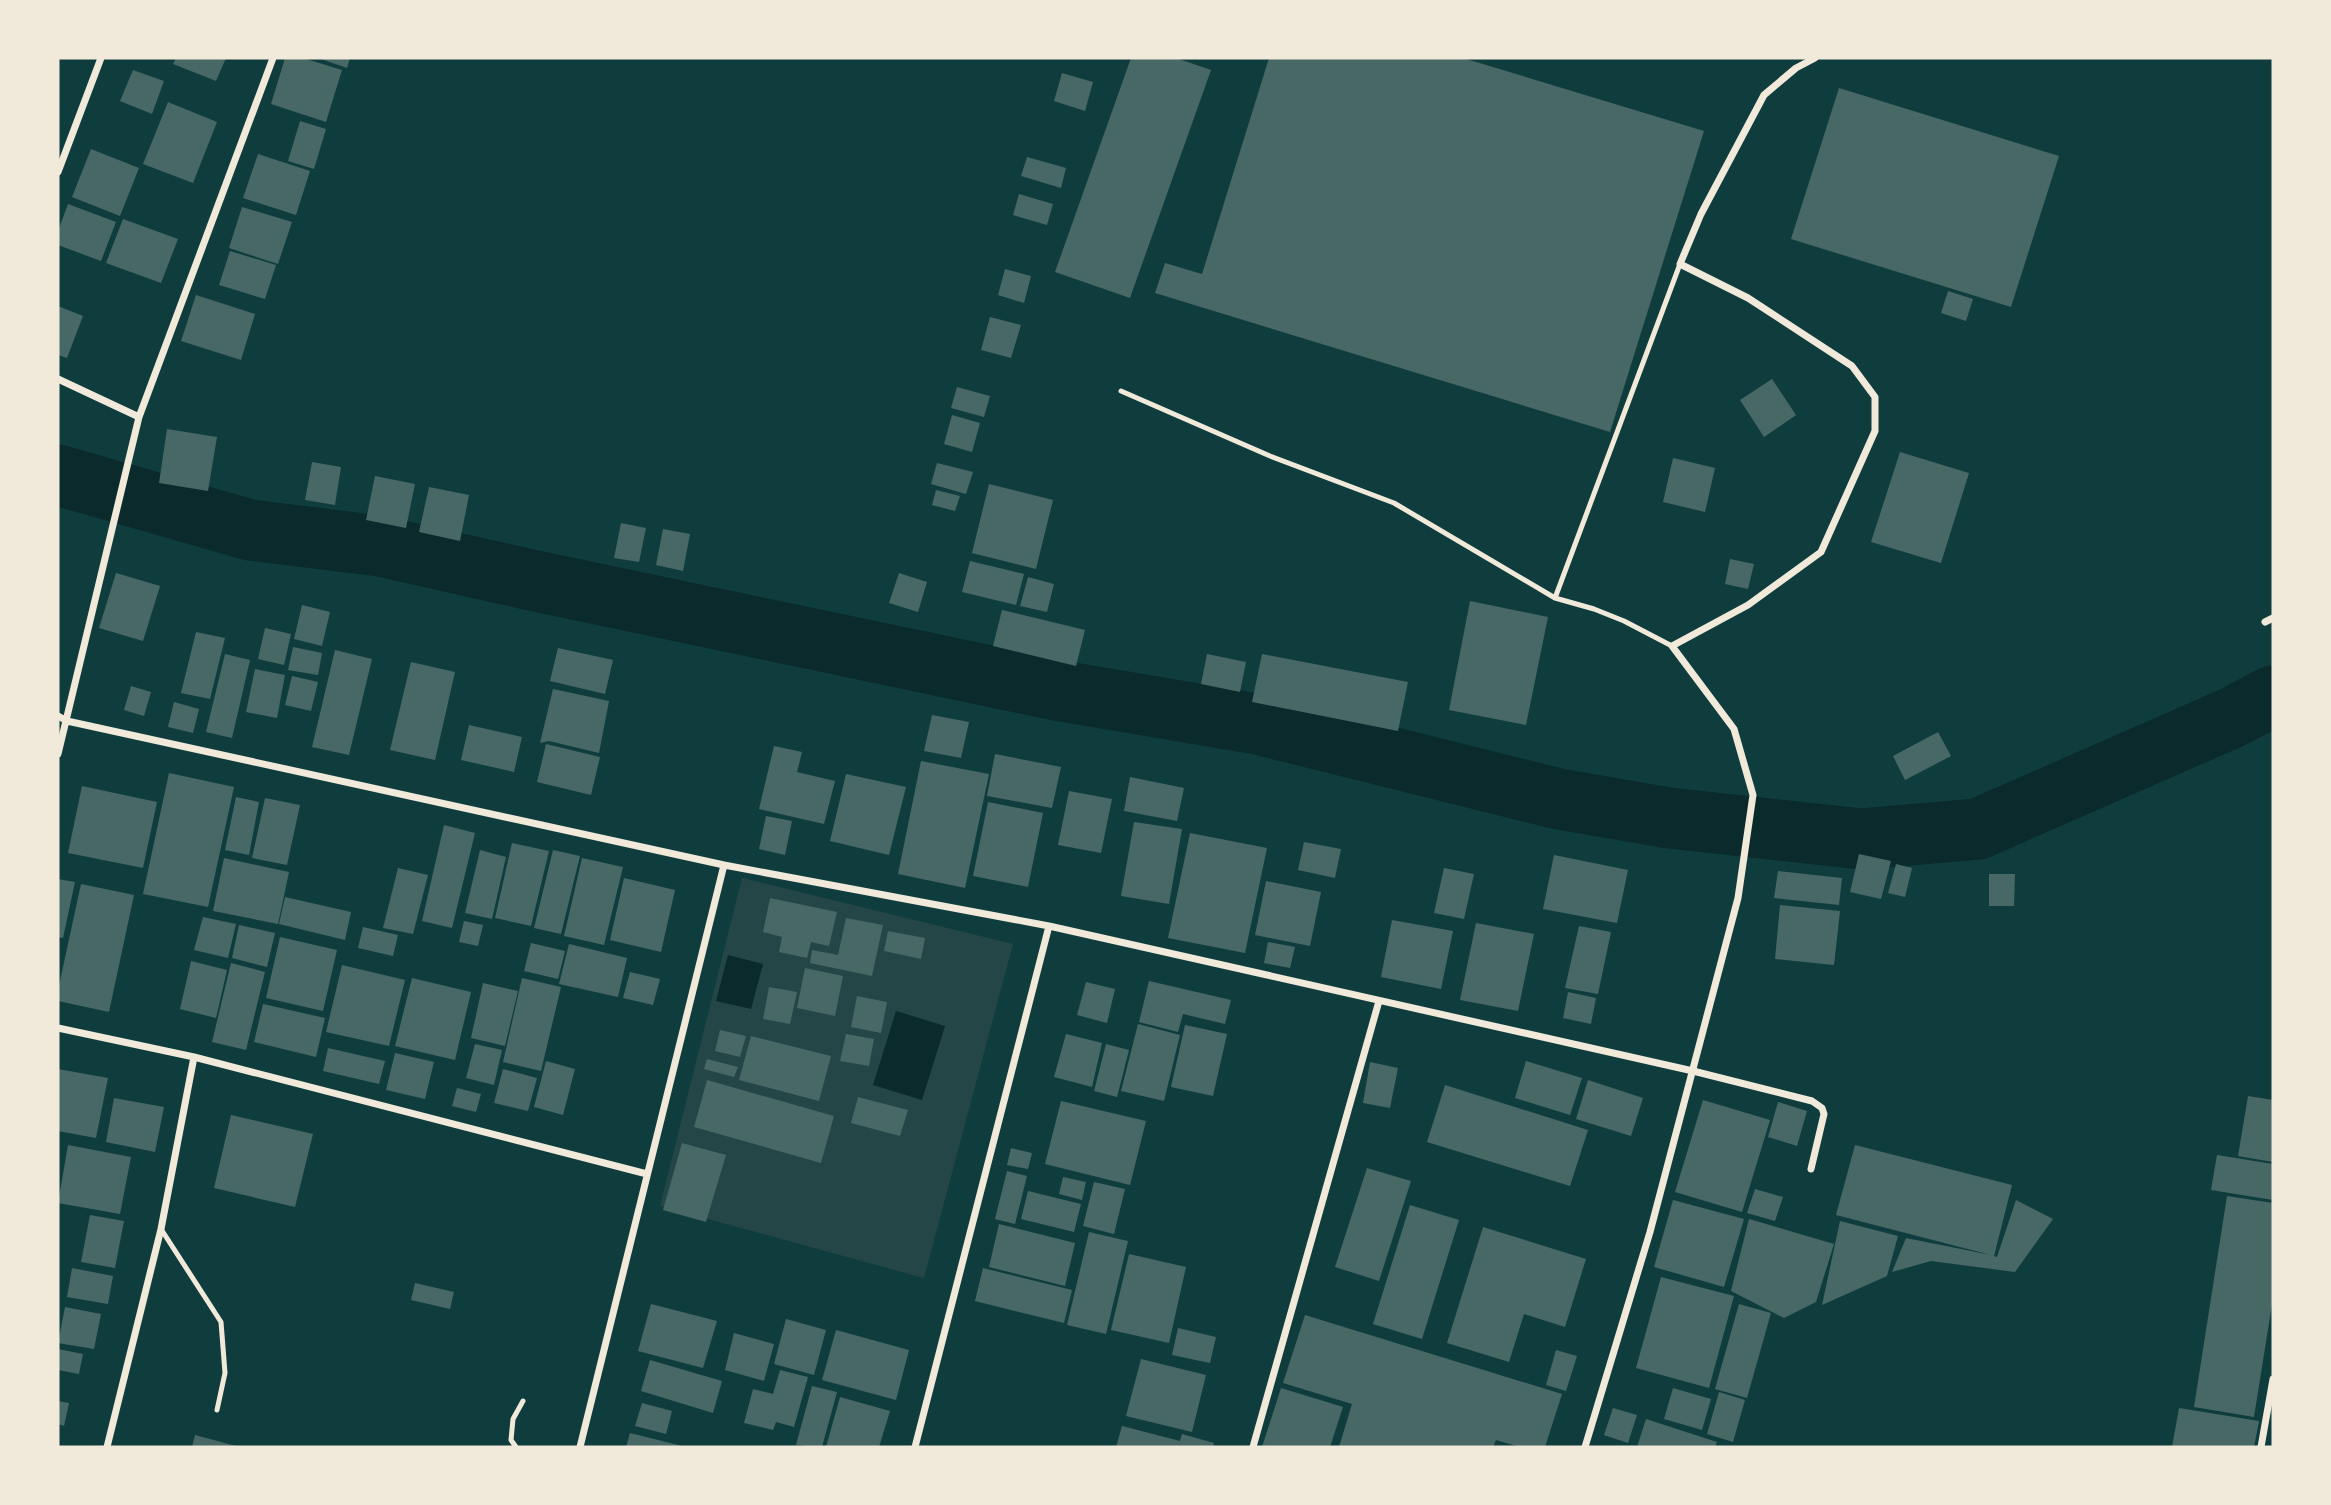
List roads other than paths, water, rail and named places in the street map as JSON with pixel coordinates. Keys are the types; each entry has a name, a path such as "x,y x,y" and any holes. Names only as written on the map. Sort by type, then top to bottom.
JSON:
{"street":[{"path":"58,172 101,58"},
{"path":"58,754 139,417 273,58"},
{"path":"1585,1447 1650,1232 1738,898 1753,794 1734,729 1672,646 1748,605 1821,552 1875,431 1875,397 1852,366 1748,298 1680,264 1701,214 1764,95 1796,68 1815,58"},
{"path":"58,379 139,417"},
{"path":"2265,622 2273,618"},
{"path":"58,716 67,721 724,864 1049,926 1693,1071 1818,1104 1824,1114 1811,1169"},
{"path":"580,1447 724,864"},
{"path":"915,1447 1049,926"},
{"path":"1253,1447 1380,1001"},
{"path":"58,1028 194,1057 648,1174"},
{"path":"107,1447 161,1229 194,1057"},
{"path":"2261,1447 2273,1379"}],"lane":[{"path":"1555,598 1680,264"},
{"path":"1121,391 1270,456 1394,503 1555,598 1624,621 1672,646"},
{"path":"161,1229 222,1322 225,1373 217,1410"},
{"path":"516,1447 511,1440 513,1419 523,1401"}],"waterway":[{"path":"58,475 250,530 380,546 1061,691 1257,724 1559,799 1669,818 1862,839 1978,829 2231,718 2273,696"}]}
